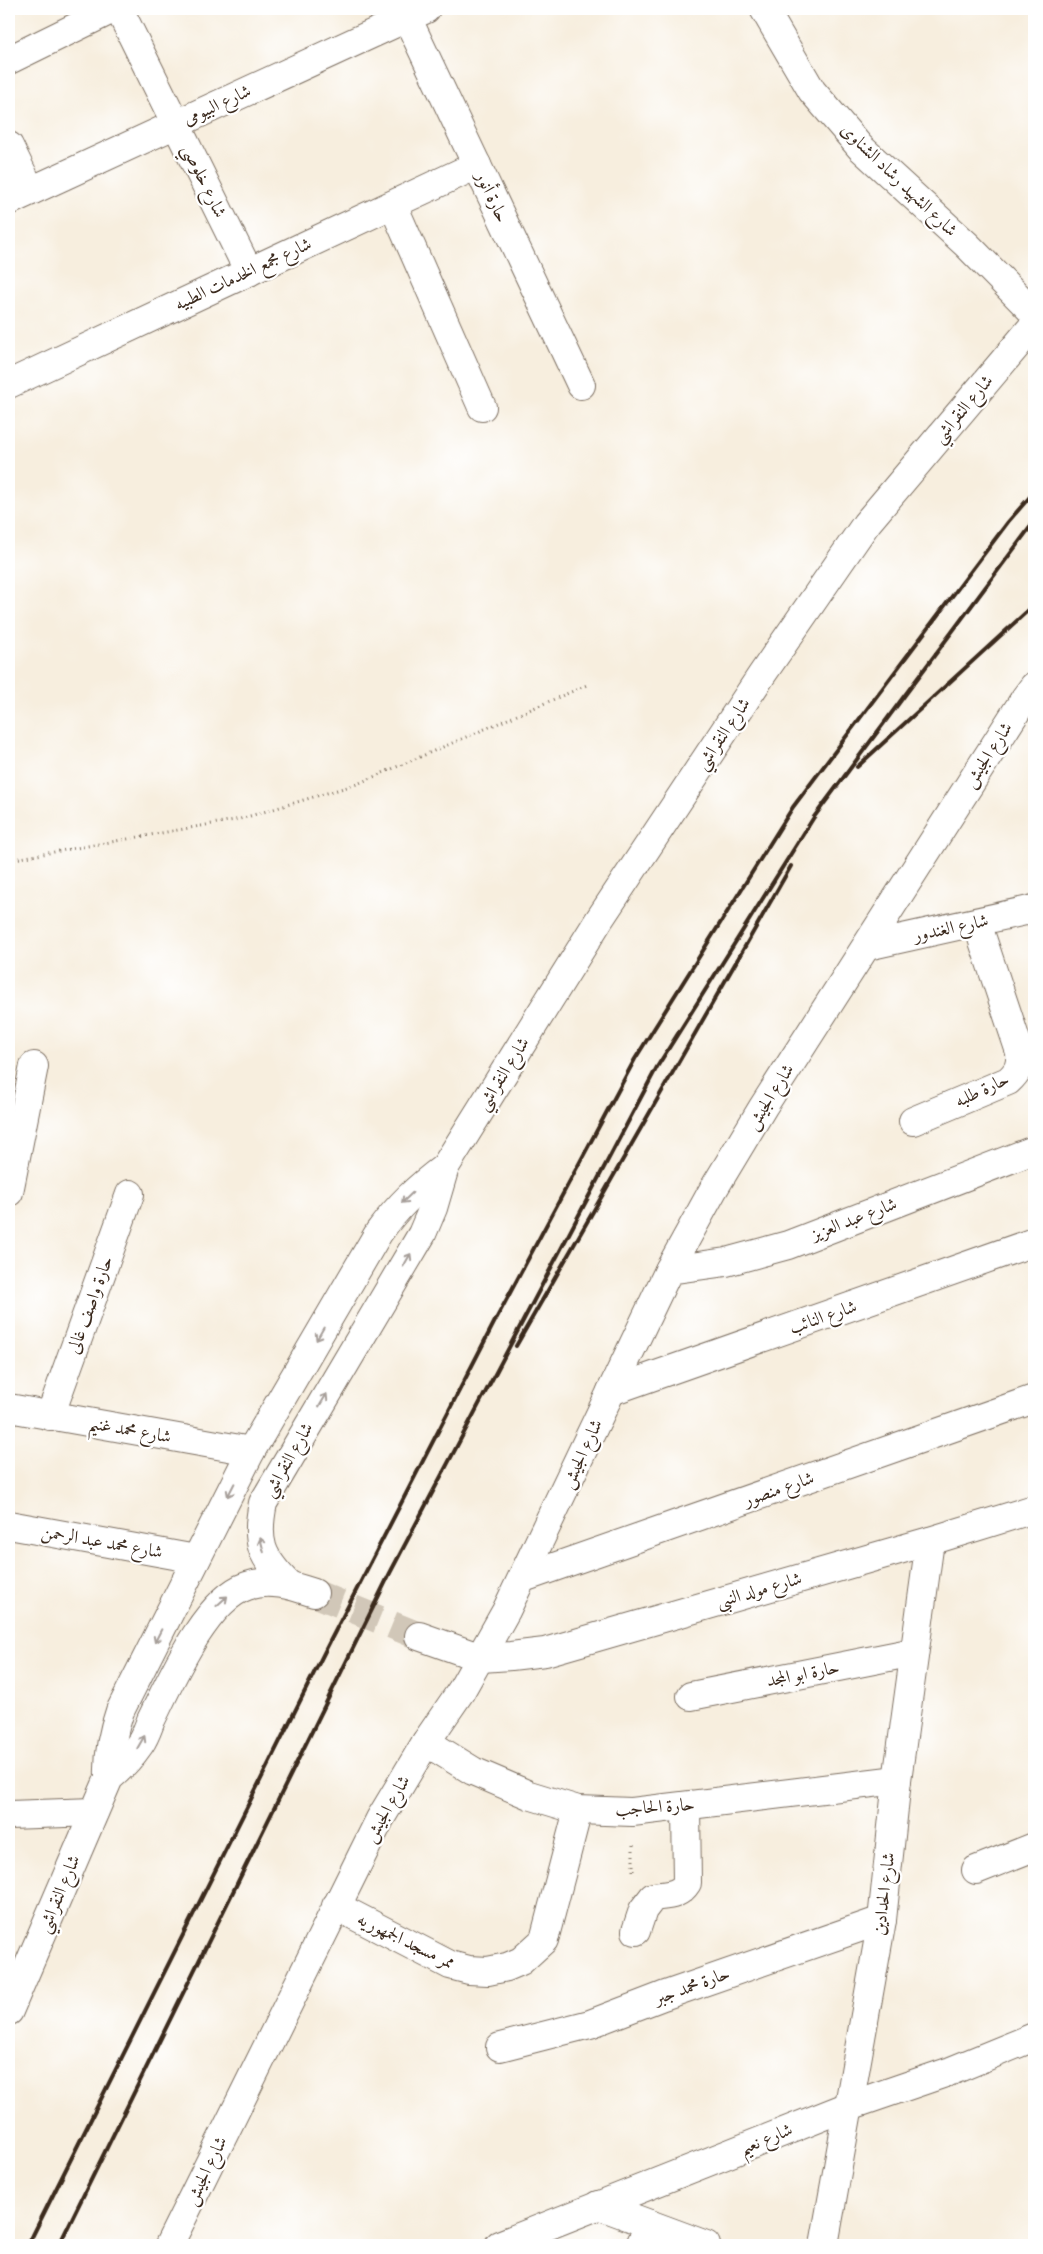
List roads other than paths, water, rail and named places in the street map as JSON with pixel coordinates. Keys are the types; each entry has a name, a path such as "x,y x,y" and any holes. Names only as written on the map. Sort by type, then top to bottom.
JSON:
{"street":[{"path":"9,60 113,9"},
{"name":"شارع خلوصي","path":"119,9 249,272"},
{"name":"شارع الشهيد رشاد الشناوى","path":"764,9 812,91 860,147 966,245 1034,313"},
{"name":"شارع البيومى","path":"20,196 412,12"},
{"name":"حارة أنور","path":"412,12 477,165 581,385"},
{"path":"9,146 20,196"},
{"name":"شارع مجمع الخدمات الطبيه","path":"9,384 477,165"},
{"path":"392,205 482,407"},
{"name":"شارع النقراشي","path":"288,1584 272,1568 262,1548 258,1526 262,1503 422,1234 434,1208 445,1167 599,920 761,676 866,524 1034,325"},
{"name":"شارع الجيش","path":"169,2245 380,1819 426,1742 481,1658 523,1578 669,1270 713,1190 763,1107 1031,693"},
{"name":"شارع الغندور","path":"867,946 1034,909"},
{"name":"حارة طلبه","path":"913,1121 1008,1081 1016,1074 1021,1064 1020,1052 977,923"},
{"path":"9,1188 34,1066"},
{"name":"شارع عبد العزيز","path":"669,1270 726,1262 788,1245 1034,1150"},
{"name":"شارع النقراشي","path":"109,1778 108,1755 120,1711 251,1451 379,1232 398,1207 420,1186 445,1167"},
{"name":"حارة واصف غالى","path":"50,1416 130,1194"},
{"name":"شارع النائب","path":"611,1392 1034,1242"},
{"name":"شارع منصور","path":"523,1578 1034,1399"},
{"name":"شارع محمد غنيم","path":"9,1408 251,1451"},
{"name":"شارع مولد النبى","path":"481,1658 545,1652 930,1541 1034,1509"},
{"name":"شارع محمد عبد الرحمن","path":"9,1525 196,1559"},
{"name":"شارع الحدادين","path":"824,2245 882,1920 897,1780 930,1541"},
{"name":"شارع النقراشي","path":"12,1995 109,1778 127,1762 141,1742 180,1664 214,1608 229,1595 247,1586 267,1583 288,1584"},
{"path":"288,1584 314,1593"},
{"path":"419,1636 481,1658"},
{"name":"حارة ابو المجد","path":"691,1696 914,1652"},
{"name":"حارة الحاجب","path":"426,1742 473,1771 529,1795 578,1810 632,1812 897,1780"},
{"path":"636,1931 643,1910 653,1896 675,1894 682,1890 687,1883 686,1806"},
{"name":"ممر مسجد الجمهوريه","path":"336,1906 450,1965 469,1970 488,1971 507,1967 521,1961 544,1940 578,1810"},
{"path":"9,1815 94,1812"},
{"path":"976,1870 1034,1847"},
{"name":"حارة محمد جبر","path":"500,2047 590,2024 882,1920"},
{"name":"شارع نعيم","path":"499,2245 849,2106 950,2071 1034,2038"},
{"path":"598,2205 645,2235 706,2245"}],"tunnel":[{"path":"314,1593 419,1636"}],"railway":[{"path":"28,2245 326,1649 495,1321 635,1059 793,807 1008,522 1034,492"},
{"path":"59,2245 390,1573 657,1067 814,817 1034,522"},
{"path":"857,767 1034,605"},
{"path":"516,1346 791,866"}]}
